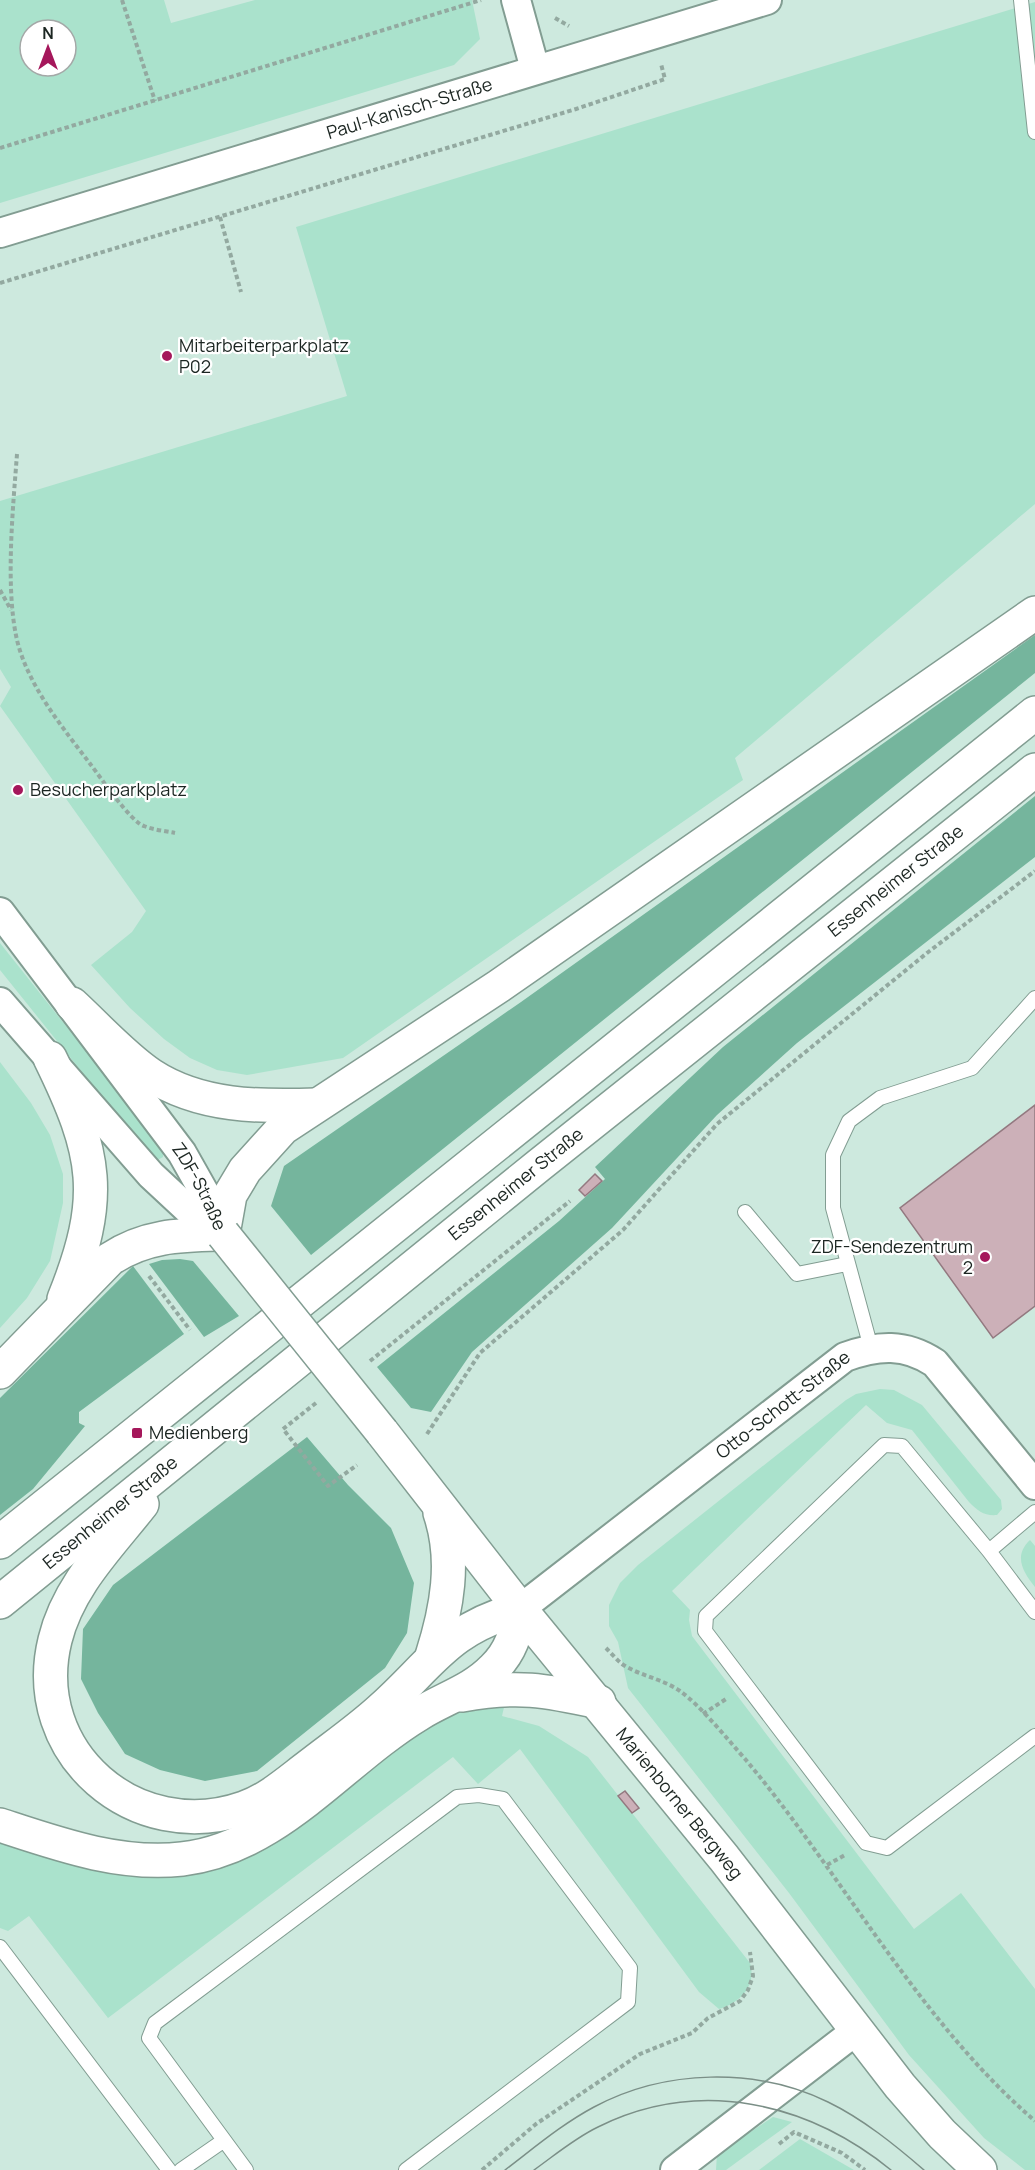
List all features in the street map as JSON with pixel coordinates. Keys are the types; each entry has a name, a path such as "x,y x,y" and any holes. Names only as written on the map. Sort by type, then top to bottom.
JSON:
{"main road":[{"path":"0,1372 110,1259 126,1248 162,1236 223,1234 230,1195 245,1170 267,1143 316,1106 500,986 1035,613"},
{"path":"0,1542 1035,713"},
{"name":"Essenheimer Straße","path":"0,1602 547,1159 1035,770"},
{"path":"72,1004 151,1075 186,1092 230,1104 265,1107 316,1106"},
{"path":"50,1058 82,1127 91,1173 87,1232 77,1267 59,1311"},
{"name":"Marienborner Bergweg","path":"223,1234 520,1609 599,1702 724,1858 857,2030 942,2134 980,2170"},
{"path":"0,1825 98,1854 139,1860 183,1859 221,1850 262,1832 418,1714 454,1696 492,1671 508,1653 514,1640 520,1609 481,1622 432,1656 380,1710 280,1788 246,1808 212,1817 178,1817 142,1808 111,1792 86,1770 69,1746 56,1715 49,1673 55,1638 68,1604 86,1575 176,1460"},
{"path":"432,1656 442,1627 449,1571 446,1530 436,1503"},
{"path":"454,1696 502,1688 555,1692 599,1702"}],"street":[{"path":"516,0 535,69"},
{"name":"Paul-Kanisch-Straße","path":"0,233 53,219 535,69 766,0"},
{"name":"Paul-Kanisch-Straße","path":"0,241 53,219"},
{"name":"ZDF-Straße","path":"0,912 72,1004 182,1153 204,1192 223,1234"},
{"name":"ZDF-Straße","path":"0,1002 164,1188 195,1215 223,1234"},
{"name":"Otto-Schott-Straße","path":"520,1609 845,1357 871,1348 902,1348 920,1353 936,1363 1035,1485"},
{"path":"675,2170 857,2030"}],"lane":[{"path":"1022,0 1035,132"},
{"path":"871,1348 833,1208 833,1155 849,1121 880,1098 972,1068 1035,998"},
{"path":"745,1212 797,1274 847,1264"},
{"path":"1035,1612 989,1551 902,1446 884,1445 706,1616 705,1631 866,1843 887,1848 1035,1736"},
{"path":"989,1551 1035,1512"},
{"path":"246,2170 149,2038 155,2024 457,1797 479,1795 503,1798 630,1968 628,2002 406,2170"},
{"path":"0,1947 169,2170"},
{"path":"181,2170 223,2140"}],"path":[{"path":"122,0 154,101"},
{"path":"0,148 481,0"},
{"path":"0,283 576,109 665,79 652,35"},
{"path":"220,217 241,292"},
{"path":"17,454 12,513 12,612 17,642 28,670 76,745 113,794 142,826 175,833"},
{"path":"0,590 12,612"},
{"path":"427,1434 480,1353 623,1230 717,1124 927,953 1035,871"},
{"path":"363,1366 570,1201"},
{"path":"147,1273 190,1330"},
{"path":"318,1401 283,1429 328,1486 357,1465"},
{"path":"606,1648 622,1664 680,1691 745,1760 827,1864 918,1991 966,2051 1011,2100 1035,2121"},
{"path":"482,2170 536,2124 640,2054 692,2033 708,2018 740,2001 748,1990 753,1976 750,1952"},
{"path":"779,2144 794,2132 842,2153 865,2170"}],"green space":[{"path":"0,0 164,0 171,23 255,0 472,0 480,39 454,65 0,203"},
{"path":"1035,2 1035,504 735,758 743,780 343,1058 247,1075 217,1070 190,1058 164,1039 130,1008 91,965 132,932 146,911 0,706 11,687 0,669 0,501 347,396 296,227"},
{"path":"1035,635 1035,673 311,1255 271,1206 284,1166 521,1002"},
{"path":"1035,796 1035,857 797,1043 717,1115 612,1228 472,1352 431,1412 411,1408 377,1367 559,1221 605,1179 595,1167 723,1047"},
{"path":"0,943 163,1148 163,1157 154,1162 0,970"},
{"path":"0,1062 31,1103 50,1135 63,1174 63,1203 50,1261 27,1298 0,1328"},
{"path":"162,1260 193,1261 239,1316 204,1337 149,1264"},
{"path":"133,1266 184,1334 79,1412 79,1423 85,1426 33,1489 0,1515 0,1398"},
{"path":"880,1389 894,1390 922,1405 1001,1500 1002,1509 997,1515 981,1512 969,1502 912,1430 887,1423 866,1405 672,1591 690,1610 692,1636 914,1929 961,1893 1035,1989 1035,2170 1025,2170 984,2138 909,2055 789,1893 628,1688 618,1642 609,1626 609,1605 620,1583 638,1565 846,1400 856,1394"},
{"path":"307,1437 348,1485 391,1528 414,1583 407,1633 385,1668 257,1771 205,1781 160,1770 125,1754 98,1713 81,1679 83,1629 113,1585"},
{"path":"1030,1540 1035,1546 1035,1587 1024,1570 1021,1558"},
{"path":"505,1703 502,1716 539,1726 588,1757 750,1963 752,1971 749,1986 734,2003 719,2009 699,1992 520,1749 478,1784 453,1757 108,2018 29,1916 8,1931 0,1928 0,1839 169,1872 408,1732 461,1708"},
{"path":"773,2117 792,2122 726,2170 716,2170 717,2154"},
{"path":"800,2139 854,2170 759,2170"}],"building":[{"name":"ZDF-Sendezentrum 2","path":"1035,1105 1035,1306 993,1338 900,1208"},
{"path":"595,1174 602,1181 585,1196 579,1190"},
{"path":"625,1791 639,1808 632,1813 618,1796"}],"tram line":[{"path":"505,2170 571,2121 621,2094 680,2079 711,2077 741,2078 771,2083 828,2102 866,2124 924,2170"},
{"path":"534,2170 590,2131 636,2112 675,2103 713,2101 751,2104 788,2113 824,2128 858,2147 891,2170"}],"place":[{"name":"Mitarbeiterparkplatz P02","path":"167,356"},
{"name":"Besucherparkplatz","path":"18,790"},
{"name":"ZDF-Sendezentrum 2","path":"985,1257"},
{"name":"Medienberg","path":"137,1433"}]}
